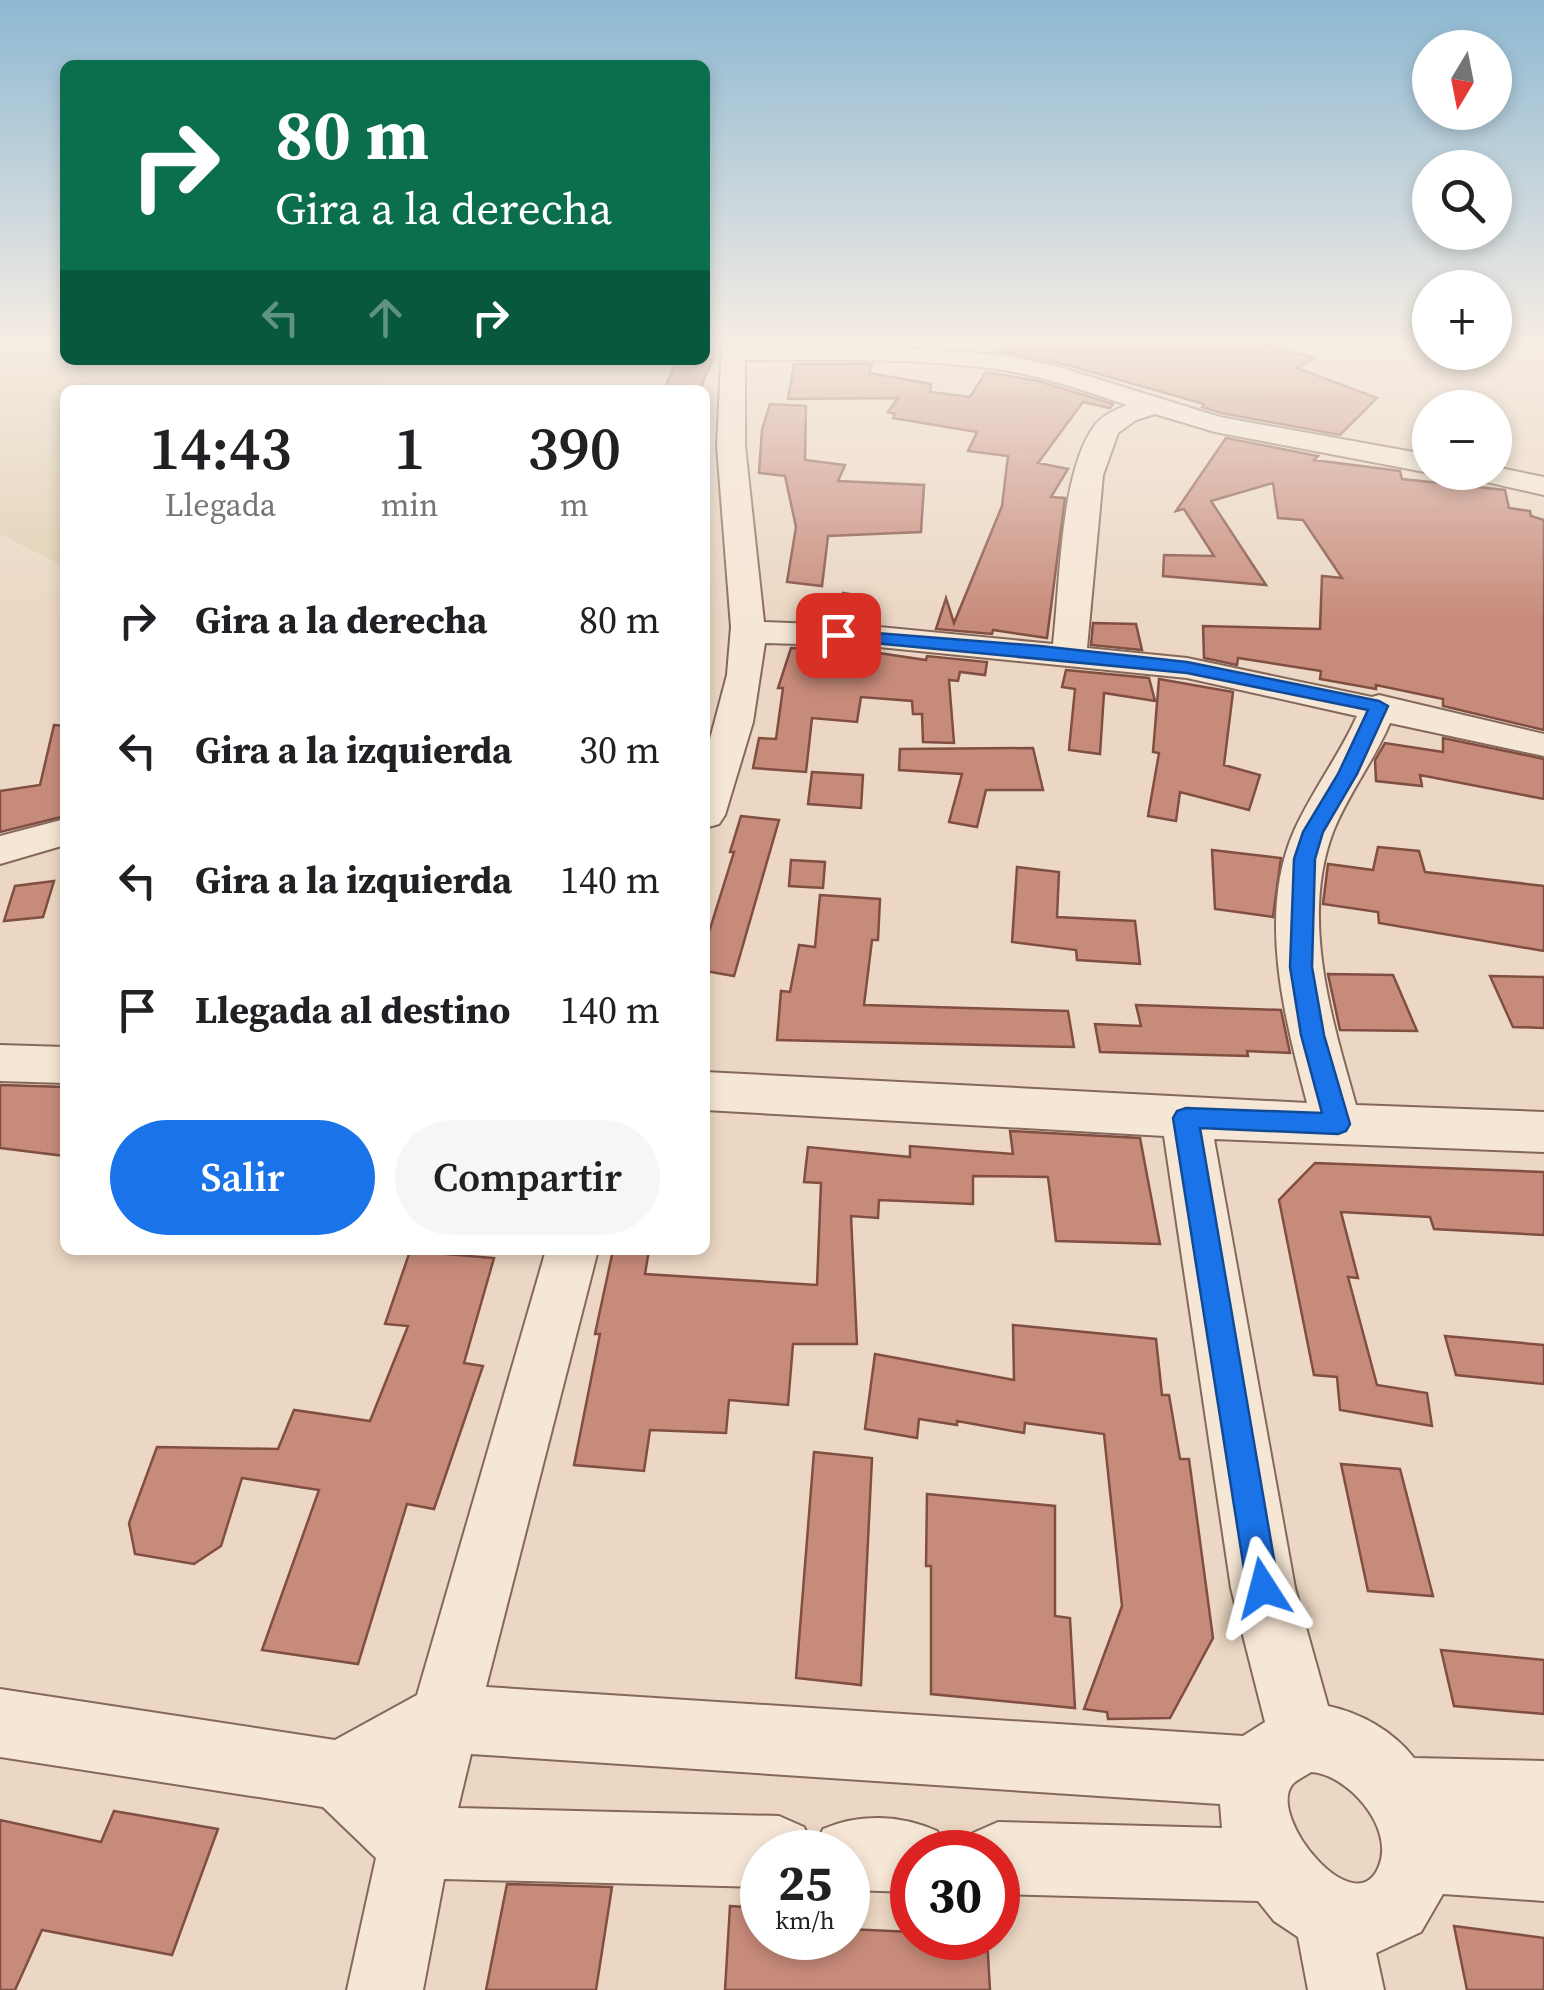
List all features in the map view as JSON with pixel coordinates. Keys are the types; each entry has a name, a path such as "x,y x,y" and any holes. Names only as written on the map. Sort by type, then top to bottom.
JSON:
{"street":[{"path":"710,800 730,739 748,632 733,435"},
{"path":"1070,654 1084,499 1094,455 1103,435"},
{"path":"1267,435 1412,461"},
{"path":"1512,479 1544,486"},
{"path":"748,632 869,636 1187,668 1544,744"},
{"path":"1338,1124 1312,1035 1301,967 1304,859 1313,832 1348,774 1379,706"},
{"path":"0,850 60,833"},
{"path":"0,1063 60,1066"},
{"path":"710,1090 1186,1118 1544,1132"},
{"path":"339,1775 442,1718 1281,1755 1344,1744 1374,1764 1408,1825 1413,1878 1392,1909 1374,1918 1353,1920 1332,1914 1289,1886 1261,1841 1254,1793 1281,1755 1263,1588 1186,1118"},
{"path":"385,1990 412,1843 442,1718 571,1255"},
{"path":"0,1723 339,1775 412,1843 740,1851"},
{"path":"1408,1825 1544,1796"},
{"path":"1408,1825 1544,1865"},
{"path":"1020,1859 1273,1865"},
{"path":"1332,1914 1346,1990"}],"shaded area":[{"path":"0,435 60,435 60,564 0,534"}],"building":[{"path":"762,435 805,435 805,460 845,465 838,481 924,485 921,532 828,536 822,586 787,582 796,527 785,476 759,473"},
{"path":"976,435 1059,435 1038,463 1068,469 1051,497 1065,498 1047,638 993,630 992,634 936,629 946,598 954,623 1002,506 1008,456 968,451"},
{"path":"1226,438 1318,456 1314,460 1400,471 1402,479 1412,480 1412,490 1505,490 1509,508 1530,511 1531,516 1544,520 1544,730 1443,706 1443,699 1376,685 1376,689 1320,679 1321,671 1238,658 1237,665 1204,658 1203,626 1320,629 1322,576 1342,578 1303,520 1278,518 1273,483 1211,501 1266,585 1163,576 1164,555 1214,556 1184,509 1176,511"},
{"path":"843,593 870,597 861,622 833,621"},
{"path":"1093,623 1136,624 1142,650 1091,645"},
{"path":"791,648 852,649 926,660 927,656 987,662 985,675 960,672 958,681 949,680 954,743 923,742 922,714 913,714 912,701 861,697 857,722 812,718 806,772 753,768 759,738 776,739 783,688 778,688"},
{"path":"1066,670 1149,678 1155,701 1104,693 1100,754 1069,750 1075,689 1062,687"},
{"path":"1159,679 1233,692 1224,765 1260,775 1249,810 1180,792 1176,821 1148,816 1159,753 1153,752"},
{"path":"54,725 60,726 60,817 0,832 0,791 40,785"},
{"path":"1443,738 1544,759 1544,799 1420,775 1422,786 1376,781 1375,760 1385,743 1443,752"},
{"path":"1033,748 1043,790 986,790 977,827 949,822 962,774 899,770 900,749"},
{"path":"812,772 863,775 861,808 808,804"},
{"path":"741,816 779,820 734,976 710,972 710,929 734,852 730,852"},
{"path":"1378,847 1419,851 1425,872 1544,886 1544,951 1379,923 1378,912 1323,904 1328,864 1373,870"},
{"path":"1212,850 1281,858 1273,917 1215,909"},
{"path":"791,860 825,862 823,888 789,886"},
{"path":"1017,867 1059,872 1057,917 1135,921 1140,964 1077,960 1076,950 1012,942"},
{"path":"54,881 43,917 4,921 15,886"},
{"path":"820,895 880,899 878,940 872,940 864,1005 1068,1011 1074,1047 777,1040 781,991 790,992 799,945 815,947"},
{"path":"1328,974 1393,975 1417,1031 1340,1030"},
{"path":"1490,976 1544,977 1544,1028 1513,1027"},
{"path":"1136,1005 1281,1010 1290,1053 1247,1051 1248,1056 1100,1052 1095,1024 1141,1026"},
{"path":"0,1085 60,1087 60,1155 0,1148"},
{"path":"1010,1131 1140,1138 1160,1244 1056,1241 1048,1177 973,1176 973,1204 879,1200 878,1218 851,1216 857,1344 793,1344 788,1405 729,1400 726,1433 650,1430 644,1471 574,1465 612,1255 648,1255 645,1274 817,1285 821,1183 804,1182 808,1147 910,1157 910,1146 1013,1154"},
{"path":"1315,1163 1544,1172 1544,1235 1434,1229 1430,1217 1341,1212 1358,1278 1348,1277 1377,1385 1427,1393 1432,1426 1340,1410 1337,1377 1314,1375 1279,1200"},
{"path":"409,1255 494,1258 464,1363 483,1366 434,1509 407,1504 358,1664 262,1650 319,1490 242,1478 221,1546 194,1564 135,1554 129,1523 157,1447 278,1449 294,1410 370,1421 408,1326 385,1324"},
{"path":"1013,1325 1156,1339 1162,1395 1169,1395 1180,1459 1189,1459 1213,1638 1170,1718 1108,1719 1107,1712 1084,1709 1122,1606 1104,1434 1025,1423 1024,1433 957,1421 957,1425 919,1419 917,1438 865,1429 875,1354 1014,1380"},
{"path":"1445,1336 1544,1345 1544,1384 1456,1375"},
{"path":"814,1452 872,1458 861,1685 796,1678"},
{"path":"1341,1464 1400,1469 1433,1596 1368,1591"},
{"path":"927,1494 1055,1506 1055,1616 1070,1618 1075,1708 931,1694"},
{"path":"1441,1650 1544,1660 1544,1714 1454,1706"},
{"path":"114,1811 218,1829 172,1955 42,1930 15,1990 0,1990 0,1820 101,1842"},
{"path":"507,1884 612,1887 596,1990 486,1990"},
{"path":"730,1906 740,1907 740,1960 870,1960 870,1930 890,1931 890,1960 988,1960 990,1990 725,1990"},
{"path":"1454,1926 1544,1938 1544,1990 1467,1990"}],"route":[{"path":"838,635 1040,651 1187,668 1379,706 1348,774 1313,832 1304,859 1301,967 1312,1035 1338,1124 1186,1118 1263,1588"}]}
